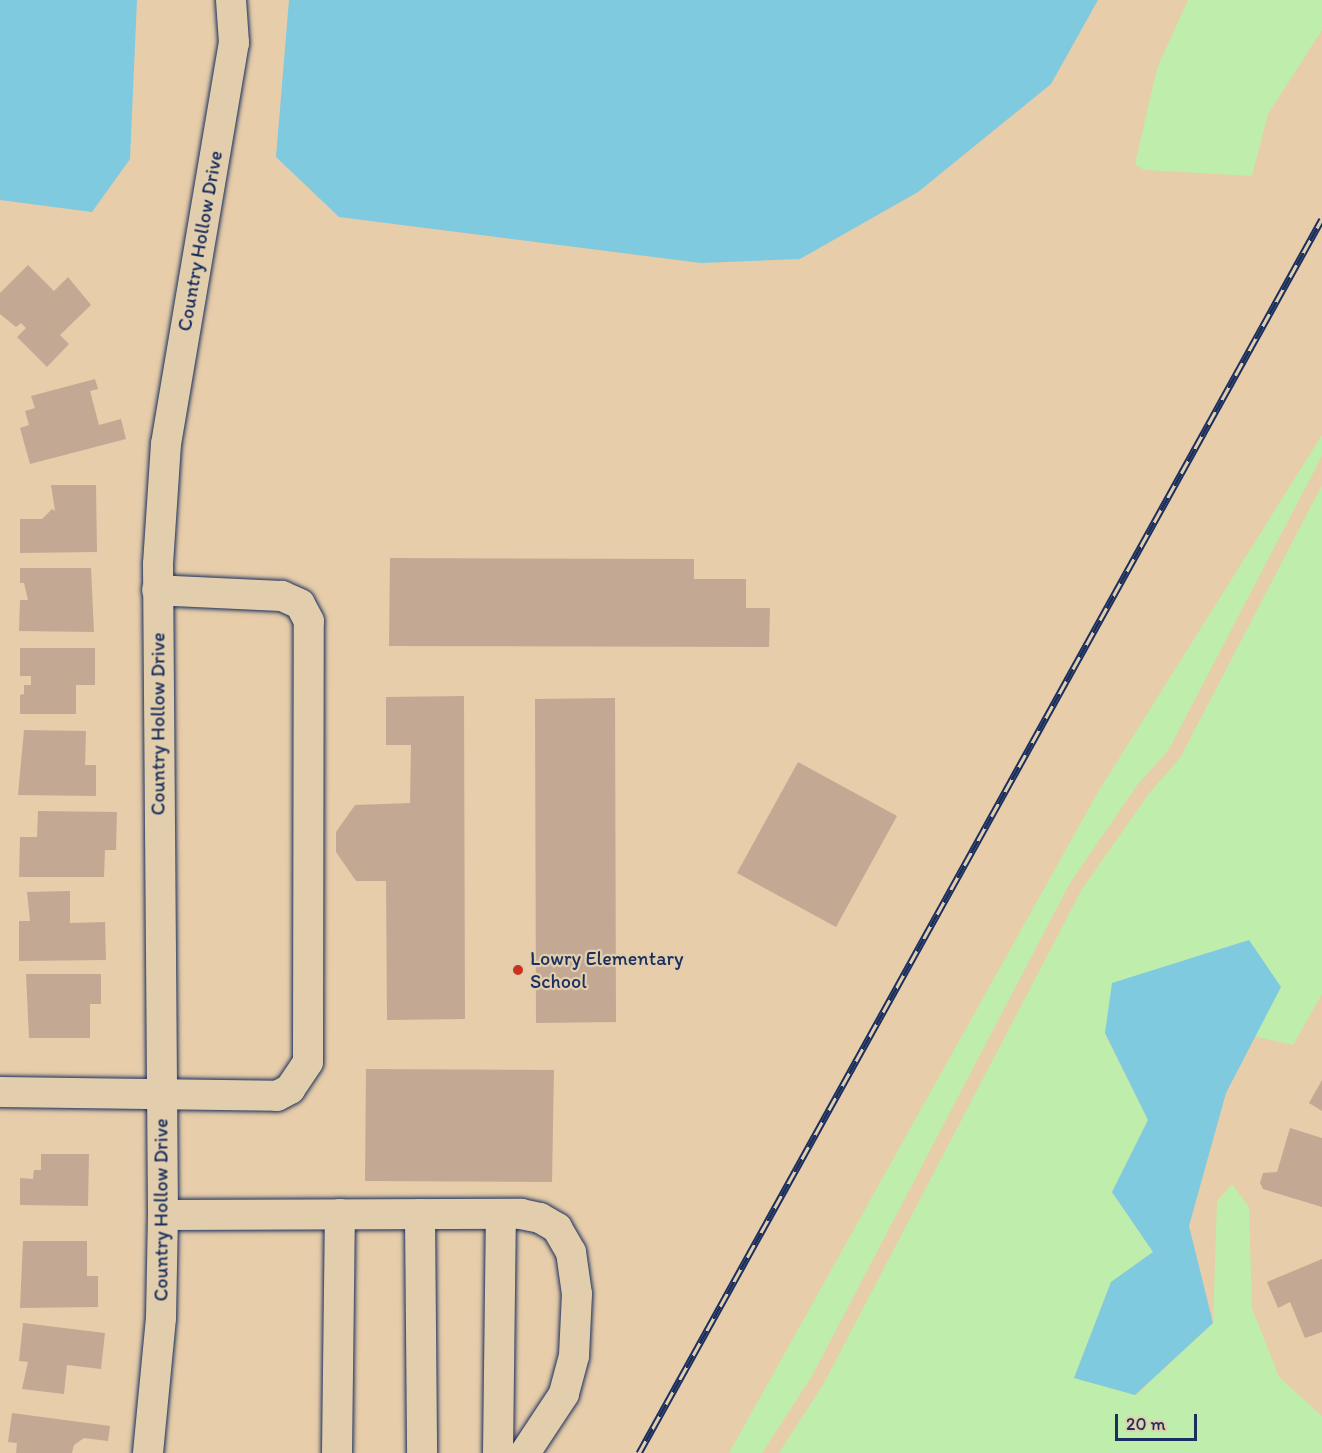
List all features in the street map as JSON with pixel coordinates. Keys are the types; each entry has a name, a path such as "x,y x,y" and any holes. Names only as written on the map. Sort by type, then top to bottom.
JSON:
{"street":[{"name":"Country Hollow Drive","path":"148,1453 160,1318 163,1215 158,590 166,444 234,43 231,0"},
{"path":"0,1092 277,1096 290,1089 308,1062 309,621 300,604 291,598 266,593 158,590"},
{"path":"337,1453 340,1214"},
{"path":"420,1214 422,1453"},
{"path":"163,1215 501,1214 540,1218 557,1228 571,1252 577,1294 574,1356 564,1394 525,1453"},
{"path":"498,1453 501,1214"}],"green space":[{"path":"1188,0 1322,0 1322,30 1268,114 1252,176 1144,170 1135,164 1157,68"},
{"path":"1322,435 1322,456 1168,751 1138,784 1070,883 812,1376 762,1453 729,1453 1098,792"},
{"path":"1322,485 1322,994 1293,1045 1253,1036 1281,987 1105,1034 1148,1120 1112,1192 1153,1252 1111,1282 1074,1378 1136,1395 1213,1323 1217,1201 1232,1184 1249,1207 1252,1308 1279,1377 1322,1416 1322,1453 779,1453 824,1383 1082,889 1150,792 1180,758"}],"water":[{"path":"0,0 137,0 130,159 92,212 0,200"},
{"path":"289,0 1098,0 1051,84 918,192 800,259 701,263 339,217 276,157"},
{"path":"1249,940 1281,987 1226,1093 1189,1226 1213,1323 1135,1395 1074,1378 1111,1282 1153,1252 1112,1192 1148,1120 1105,1033 1112,983"}],"building":[{"path":"28,265 54,291 68,277 91,305 60,335 69,344 47,367 17,337 26,328 21,323 16,327 0,314 0,293"},
{"path":"95,379 98,389 90,391 99,425 121,419 126,439 30,464 20,428 29,425 25,411 35,408 31,396"},
{"path":"51,485 96,485 97,552 20,553 20,519 42,519 52,509 55,511"},
{"path":"390,558 694,559 694,579 746,579 746,608 770,608 769,647 389,646"},
{"path":"20,568 91,568 94,632 19,631 20,600 28,600 24,583 20,583"},
{"path":"20,648 95,648 95,685 76,685 76,714 20,714 20,695 24,694 24,685 31,685 31,676 20,676"},
{"path":"464,696 465,1019 387,1020 386,881 356,881 336,852 336,832 355,805 410,803 411,745 386,745 386,697"},
{"path":"615,698 616,1022 536,1023 535,699"},
{"path":"24,730 86,731 85,765 96,765 96,796 18,795"},
{"path":"798,762 897,816 836,927 737,873"},
{"path":"38,811 117,812 116,850 105,850 104,877 19,877 20,837 37,837"},
{"path":"70,891 70,923 105,922 106,960 19,961 19,921 30,921 27,892"},
{"path":"26,974 101,974 101,1004 90,1004 90,1038 29,1038"},
{"path":"366,1069 554,1070 552,1182 365,1181"},
{"path":"1322,1080 1322,1111 1309,1103"},
{"path":"1290,1128 1322,1138 1322,1207 1263,1189 1260,1183 1263,1173 1277,1172"},
{"path":"41,1154 89,1154 88,1206 20,1205 20,1178 33,1179 34,1170 41,1170"},
{"path":"23,1241 87,1241 87,1276 98,1276 98,1307 20,1308"},
{"path":"1322,1259 1322,1332 1305,1338 1290,1302 1278,1308 1267,1282"},
{"path":"23,1323 105,1333 101,1369 67,1365 64,1394 22,1389 28,1362 19,1361"},
{"path":"12,1413 110,1426 108,1441 84,1438 74,1445 72,1453 16,1453 17,1443 8,1442"}],"railway":[{"path":"639,1453 1322,219"}],"place":[{"name":"Lowry Elementary School","path":"518,970"}]}
